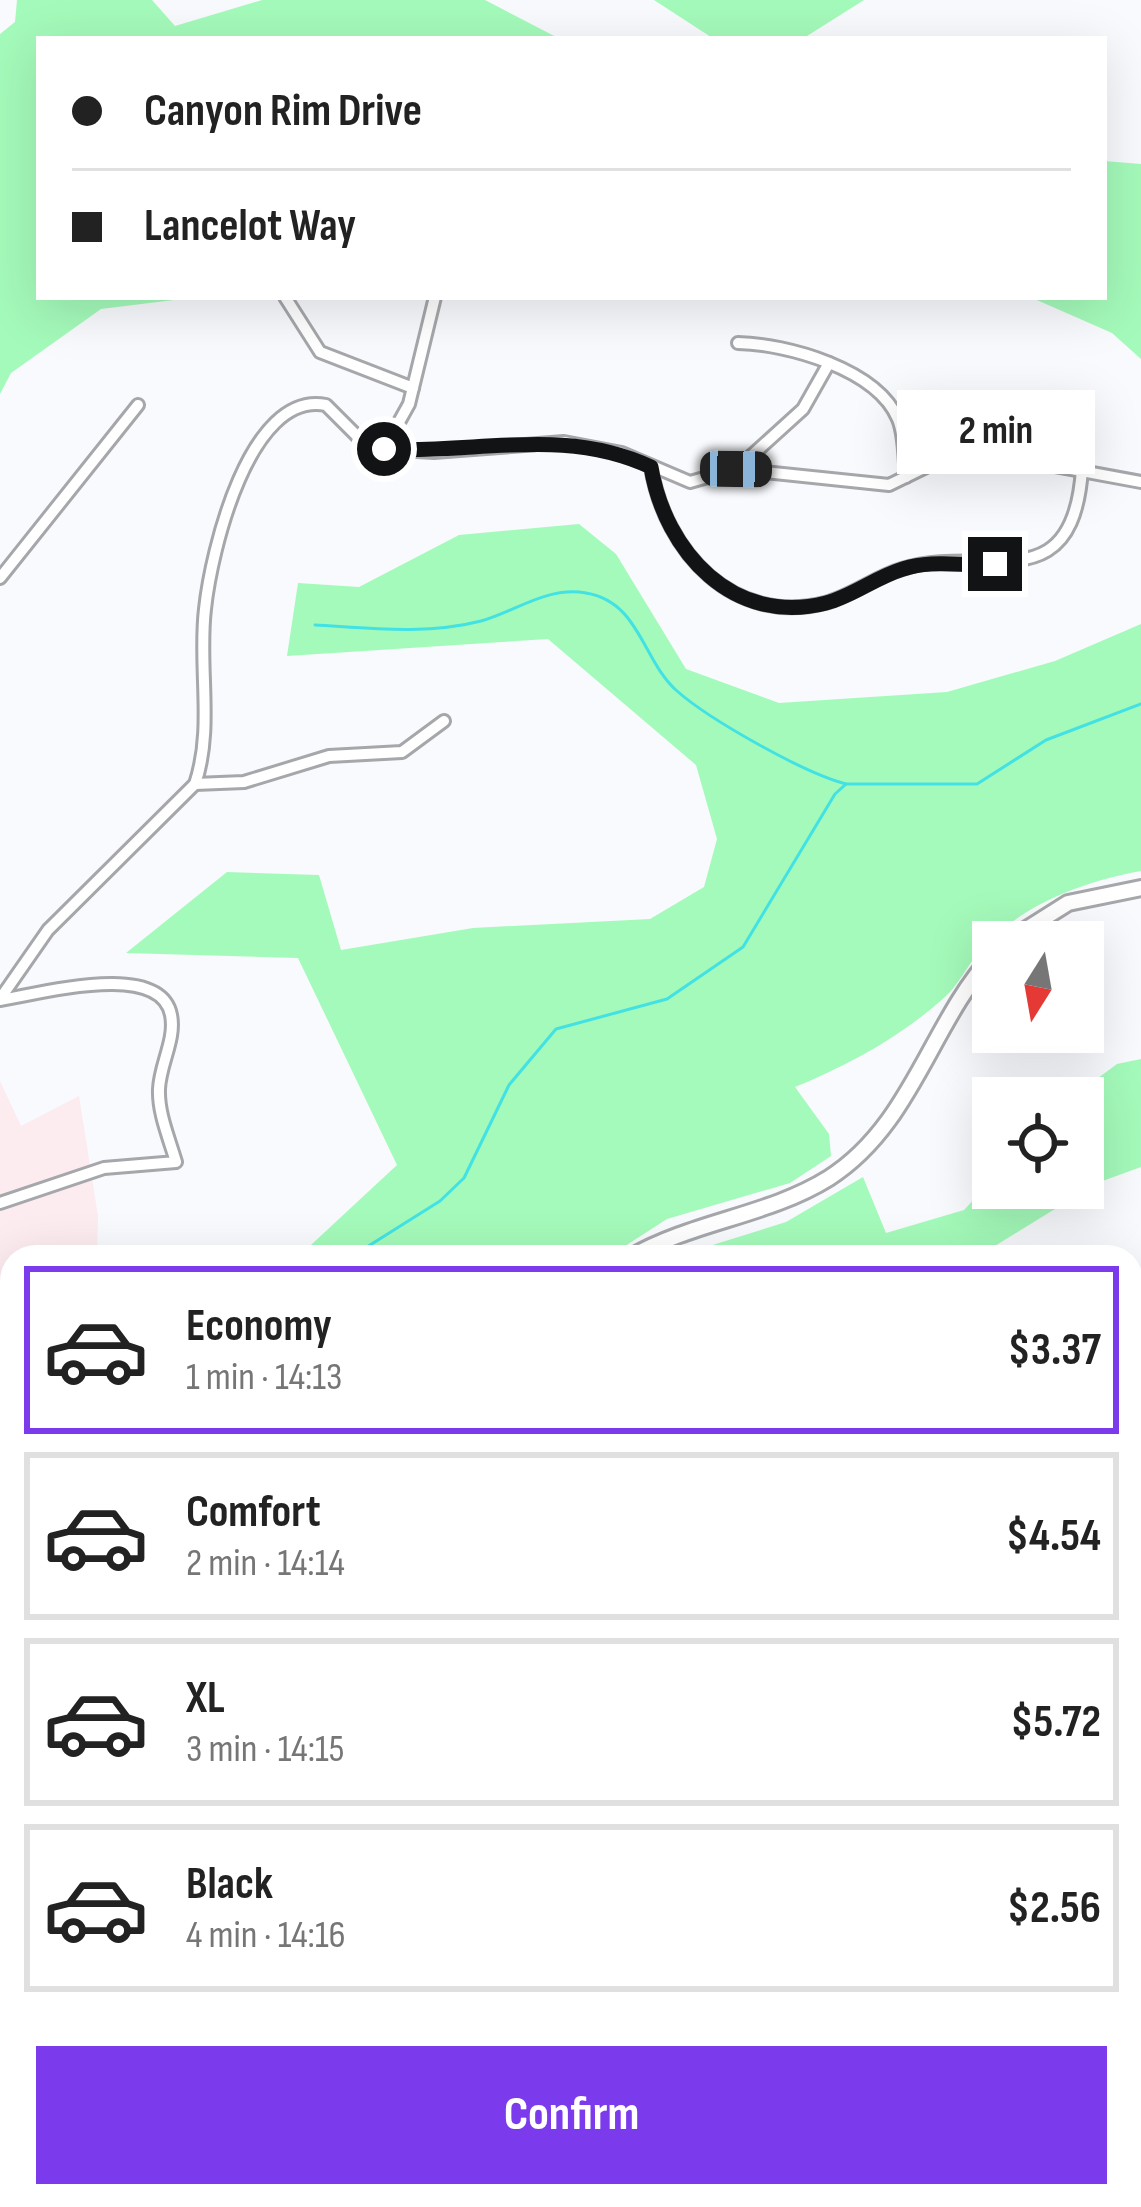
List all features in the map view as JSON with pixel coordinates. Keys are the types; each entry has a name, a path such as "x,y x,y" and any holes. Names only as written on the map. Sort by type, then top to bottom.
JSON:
{"street":[{"path":"287,300 320,352 413,388"},
{"path":"384,449 404,417 434,300"},
{"path":"738,343 787,348 829,363 890,406 902,434 906,477"},
{"path":"736,469 781,434 829,363"},
{"path":"0,1000 49,930 195,784 203,760 205,607 240,475 285,412 310,402 326,405 363,442 384,449 434,452 564,442 622,453 690,482 736,469 787,470 878,486 963,449 1141,482"},
{"path":"0,578 139,405"},
{"path":"651,467 662,504 713,585 735,596 803,607 829,602 902,569 942,561 995,564 1049,548 1068,533 1080,503 1082,470"},
{"path":"195,784 244,782 329,756 402,752 444,721"},
{"path":"1039,921 1068,903 1141,888"},
{"path":"0,1000 108,984 147,987 163,995 172,1016 160,1107 176,1162 104,1168 0,1203"},
{"path":"656,1245 790,1198 855,1158 896,1112 972,989"}],"shaded area":[{"path":"0,1081 21,1126 79,1096 98,1216 97,1245 0,1245"}],"green space":[{"path":"17,0 152,0 175,26 262,0 485,0 554,36 36,36 36,300 174,300 101,309 11,373 0,394 0,34 15,22"},
{"path":"654,0 864,0 807,36 709,36"},
{"path":"1107,161 1141,164 1141,359 1112,333 1037,300 1107,300"},
{"path":"579,524 616,554 686,669 779,703 947,692 1055,661 1141,624 1141,871 1074,889 1013,921 972,921 972,962 950,992 893,1037 795,1087 829,1134 831,1156 790,1183 667,1219 627,1245 311,1245 397,1165 298,958 126,953 227,872 319,875 341,950 473,928 650,919 704,887 717,839 696,765 548,639 287,656 298,583 359,587 459,535"},
{"path":"1141,1059 1141,1167 1104,1180 1104,1077 1099,1077 1117,1064"},
{"path":"863,1177 886,1233 964,1210 972,1201 972,1209 1055,1209 996,1245 712,1245 786,1222"}],"waterway":[{"path":"315,625 440,628 481,621 545,596 586,593 618,608 665,678 692,703 783,757 846,784"},
{"path":"370,1245 440,1201 464,1178 509,1085 556,1029 667,999 743,947 835,794 846,784 977,784 1046,740 1141,704"}],"route":[{"path":"384,449 434,452 564,442 622,453 651,467 662,504 698,568 713,585 763,602 803,607 829,602 902,569 942,561 995,564"}]}
